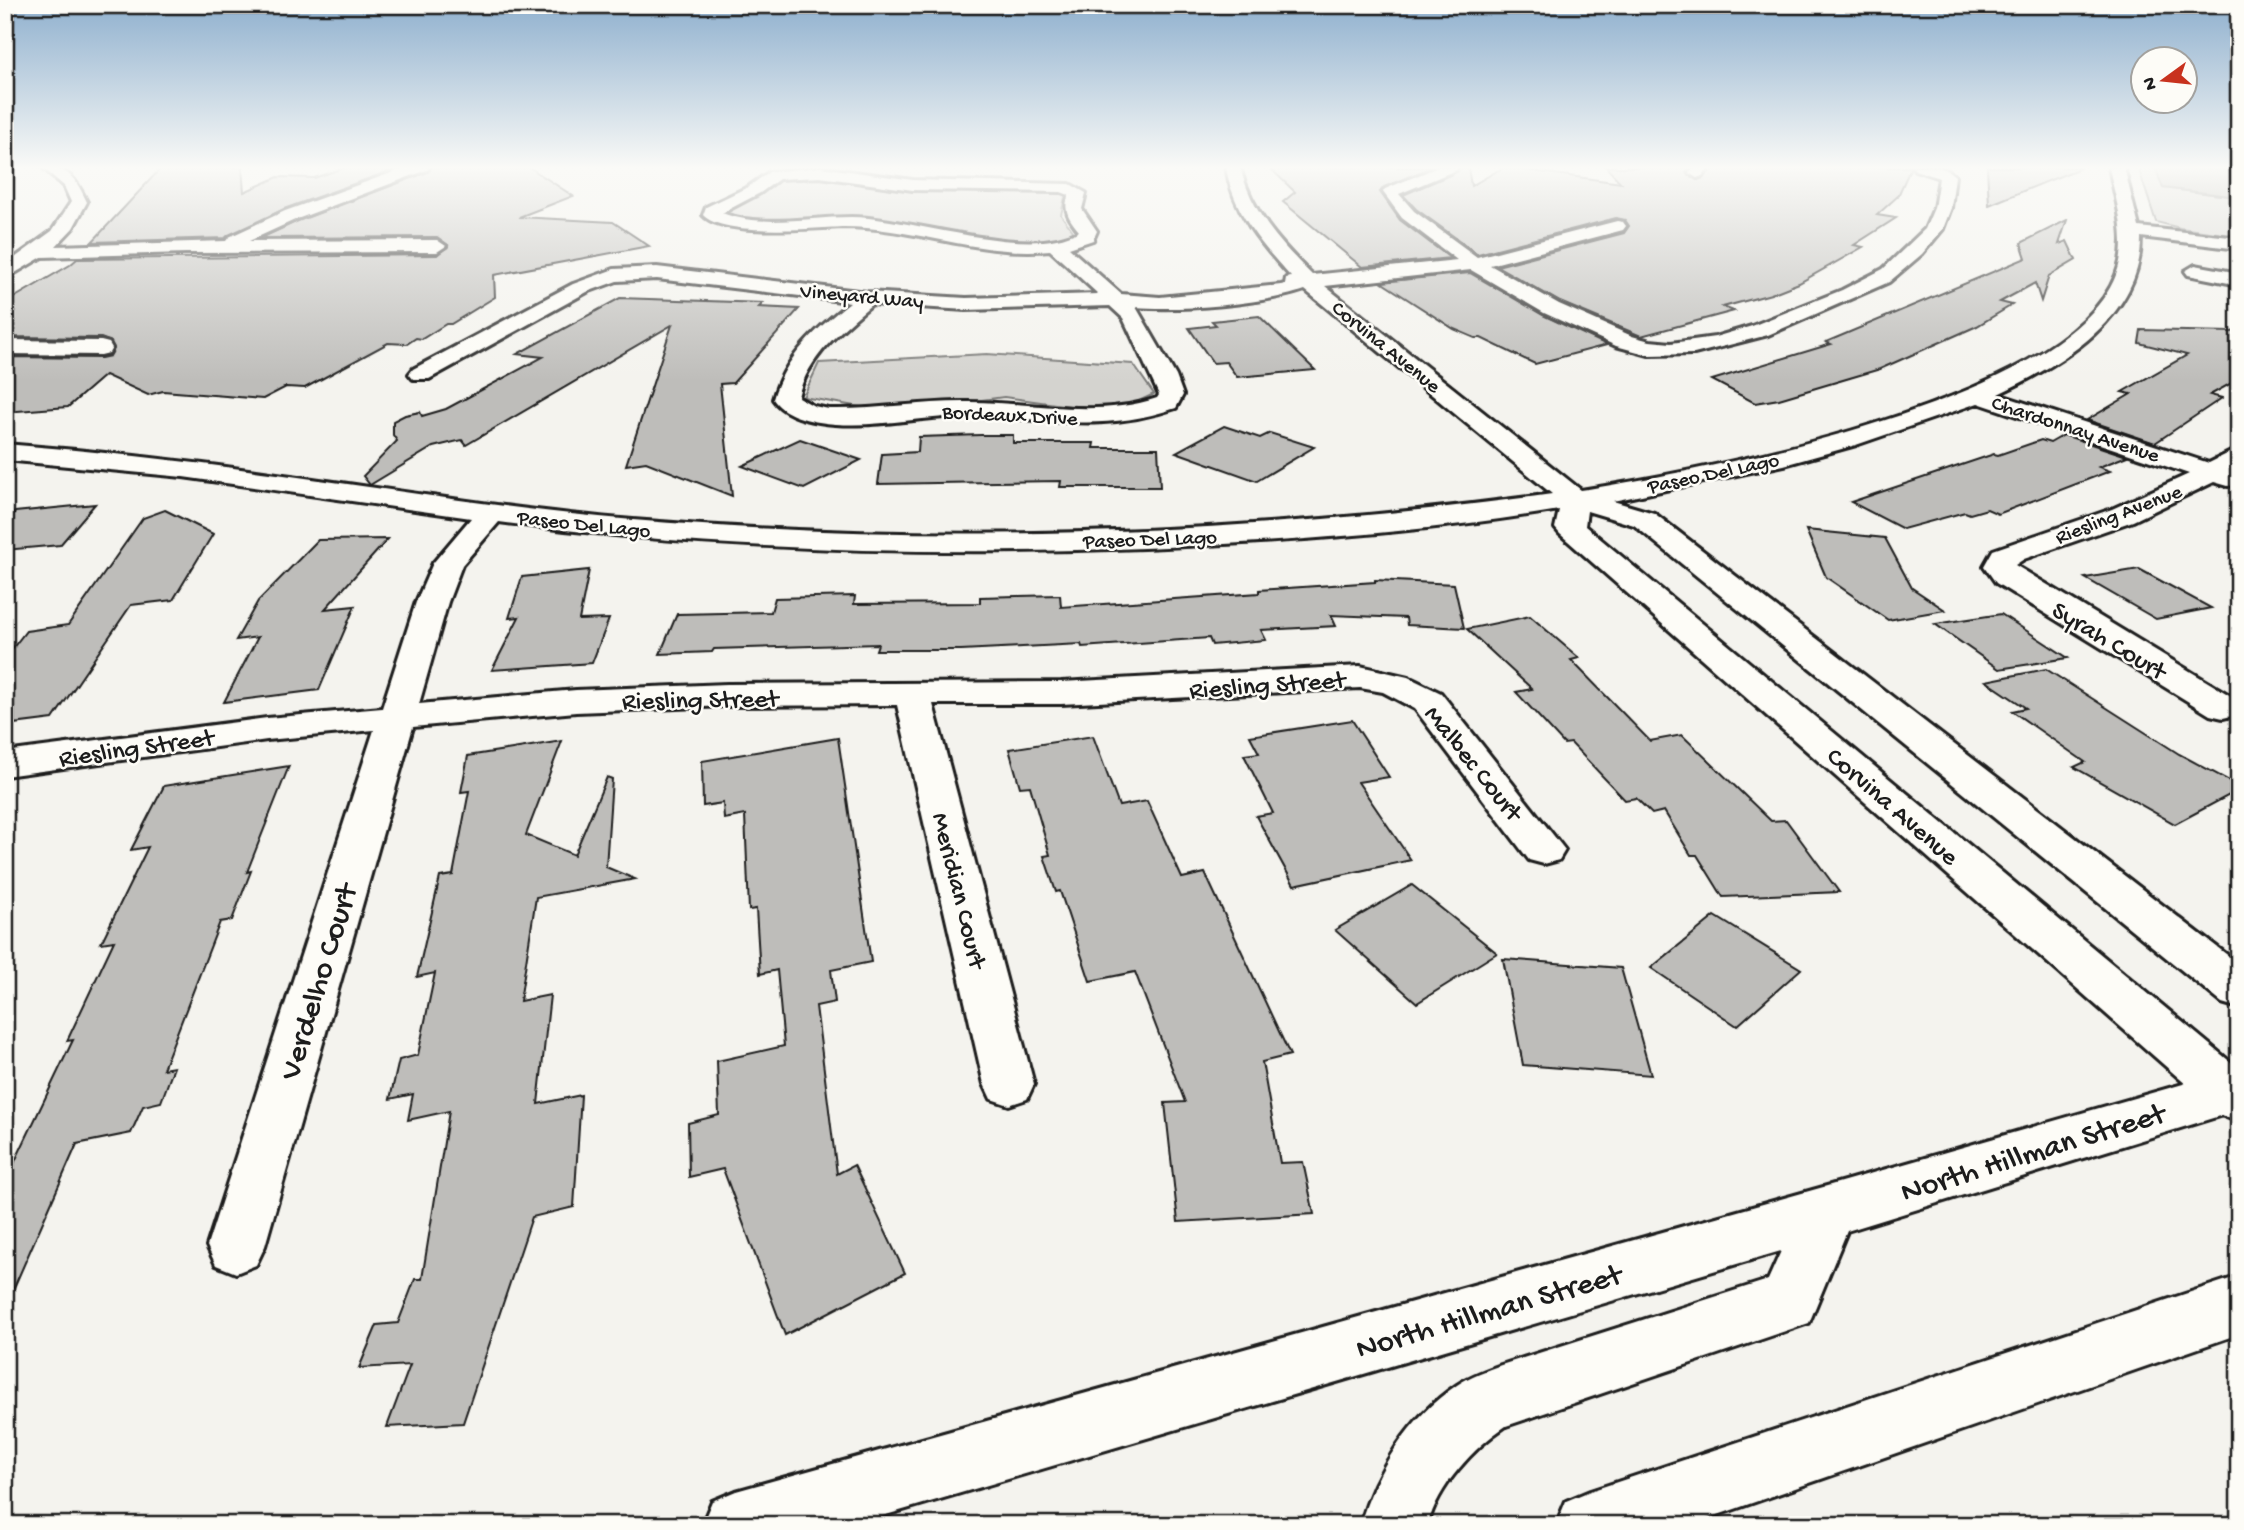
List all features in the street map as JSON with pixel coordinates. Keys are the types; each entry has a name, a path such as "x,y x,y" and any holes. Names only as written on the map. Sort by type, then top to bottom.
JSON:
{"street":[{"path":"5,272 38,252 53,238"},
{"path":"224,247 242,238"},
{"path":"962,238 1055,245 1082,238"},
{"name":"Corvina Avenue","path":"1265,238 1308,283 1575,499 1644,519 2239,990"},
{"path":"1438,238 1472,264 1624,342 1668,349 1718,343 1766,328 1848,295 1889,274 1926,238"},
{"name":"Vineyard Way","path":"421,374 580,288 614,275 657,273 867,298 966,304 1118,300 1160,303 1283,291 1308,283 1472,264 1570,238"},
{"name":"Paseo Del Lago","path":"5,452 229,474 578,524 714,535 872,541 1026,542 1189,537 1329,528 1575,499 1717,473 1814,449 1898,424 1978,395 2039,362 2097,320 2117,295 2129,273 2132,238"},
{"path":"2193,238 2239,244"},
{"name":"Bordeaux Drive","path":"867,298 839,321 802,360 788,385 785,399 794,407 828,416 964,409 1091,418 1133,414 1167,403 1171,395 1164,376 1132,315 1055,245"},
{"path":"38,252 224,247 437,246"},
{"path":"2195,271 2239,279"},
{"path":"5,347 101,348"},
{"name":"Chardonnay Avenue","path":"1978,395 2226,478"},
{"name":"Riesling Avenue","path":"1999,566 2004,556 2226,478 2239,456"},
{"name":"Corvina Avenue","path":"1575,499 1570,528 2235,1094"},
{"name":"Verdelho Court","path":"236,1245 395,716 432,602 448,563 491,513"},
{"name":"Syrah Court","path":"1999,566 2017,582 2223,707"},
{"name":"Riesling Street","path":"5,764 267,729 576,701 713,696 913,696 1171,689 1360,677 1397,685"},
{"name":"Malbec Court","path":"1397,685 1414,691 1427,701 1545,850"},
{"name":"Meridian Court","path":"913,696 1009,1084"},
{"name":"North Hillman Street","path":"736,1525 2235,1094"},
{"path":"1394,1525 1396,1513 1418,1476 1457,1424 1483,1405 1525,1388 1788,1303 1827,1212"},
{"path":"1590,1525 2239,1305"}],"shaded area":[{"path":"978,238 1066,238 1031,243"},
{"path":"987,354 1133,364 1154,394 1126,407 1070,406 1004,397 945,405 866,408 803,397 819,363"}],"building":[{"path":"95,238 212,238 92,242"},
{"path":"439,238 638,238 649,246 494,275 495,297 451,324 407,344 388,343 305,388 286,387 263,399 163,391 148,395 105,375 68,407 5,412 5,357 101,358 110,356 114,349 111,342 101,338 5,337 5,303 77,259 437,255 448,245"},
{"path":"1327,238 1424,238 1450,258 1362,267"},
{"path":"1457,238 1538,238 1478,254"},
{"path":"1603,238 1864,238 1854,245 1863,247 1799,283 1723,307 1734,311 1641,336 1560,302 1497,266"},
{"path":"2030,238 2061,238 2059,244 2067,241 2076,260 2049,276 2041,301 2035,283 2000,302 2012,305 1977,326 1880,369 1779,399 1755,403 1712,380 1831,344 1826,342 2026,258 2021,243"},
{"path":"1470,273 1543,315 1607,345 1535,364 1481,338 1454,329 1381,282"},
{"path":"620,298 763,303 759,307 799,309 733,383 720,384 732,496 646,462 626,465 672,325 466,445 462,440 433,447 370,485 363,476 397,441 393,435 393,421 405,415 420,412 422,416 446,409 543,357 517,354"},
{"path":"1259,316 1315,370 1237,377 1226,362 1213,363 1189,328 1216,325 1212,321"},
{"path":"2239,329 2239,379 2210,395 2222,398 2155,443 2087,420 2131,394 2122,392 2187,355 2139,343 2141,330 2232,332"},
{"path":"1224,426 1260,438 1270,433 1314,447 1257,481 1176,452"},
{"path":"1013,435 1013,443 1094,443 1093,448 1158,448 1160,487 1060,487 1061,481 878,484 882,454 918,452 919,437"},
{"path":"2064,435 2127,456 2099,467 2110,471 1998,514 1987,509 1970,514 1965,512 1903,529 1851,502 2041,440 2050,443"},
{"path":"800,439 861,460 804,489 742,466"},
{"path":"95,504 60,545 5,550 5,523 15,512"},
{"path":"165,510 213,534 173,600 131,605 53,719 5,725 5,658 26,631 68,625 143,518"},
{"path":"1806,530 1885,538 1912,588 1945,610 1888,620 1826,577"},
{"path":"388,539 325,609 355,606 319,690 224,702 258,637 236,640 258,601 318,540"},
{"path":"2139,569 2211,608 2156,619 2085,578"},
{"path":"589,570 579,620 609,619 592,663 492,670 519,617 509,618 522,577"},
{"path":"1375,580 1454,584 1464,628 1407,625 1406,618 1331,615 1336,626 1261,630 1266,640 1212,645 1209,638 1082,647 1081,644 961,650 876,650 878,644 714,649 712,652 660,654 677,614 771,612 775,598 855,596 854,604 980,603 980,597 1060,595 1061,607 1259,593 1259,590"},
{"path":"2001,614 2068,658 1999,669 1935,624"},
{"path":"1530,616 1579,658 1571,660 1650,741 1682,735 1771,821 1786,820 1839,892 1723,897 1697,855 1691,855 1664,811 1652,814 1636,798 1625,800 1571,743 1564,744 1516,692 1532,689 1467,629"},
{"path":"2046,669 2179,754 2239,786 2239,790 2175,824 2074,767 2085,762 2012,711 2026,708 1986,681"},
{"path":"1352,720 1389,777 1358,782 1411,860 1294,885 1256,816 1273,813 1244,755 1259,753 1250,736"},
{"path":"1093,736 1119,806 1147,801 1182,878 1205,873 1290,1055 1262,1062 1280,1163 1303,1162 1314,1214 1178,1222 1165,1103 1185,1102 1135,972 1090,981 1060,891 1056,892 1044,856 1050,855 1030,786 1020,787 1009,749"},
{"path":"838,738 871,962 831,970 835,1002 816,1006 837,1174 854,1165 905,1273 785,1335 723,1169 689,1177 688,1123 719,1115 717,1061 784,1046 777,970 760,974 756,909 749,910 745,815 724,819 723,803 703,806 702,761"},
{"path":"562,741 526,835 574,855 607,777 612,779 606,867 635,879 536,897 520,1001 550,995 538,1104 581,1095 574,1207 532,1217 463,1423 387,1427 410,1365 359,1368 377,1325 398,1323 415,1279 422,1279 449,1111 408,1120 413,1094 390,1099 399,1060 418,1055 435,973 417,977 440,877 453,875 469,791 461,792 468,756"},
{"path":"289,766 247,872 251,871 232,920 220,922 163,1069 174,1067 161,1102 143,1106 131,1133 77,1144 5,1308 5,1182 73,1040 67,1041 114,941 101,943 148,847 131,850 164,786"},
{"path":"1412,885 1497,953 1417,1003 1335,930"},
{"path":"1715,916 1801,969 1737,1026 1651,968"},
{"path":"1503,959 1621,968 1651,1075 1523,1065"}]}
